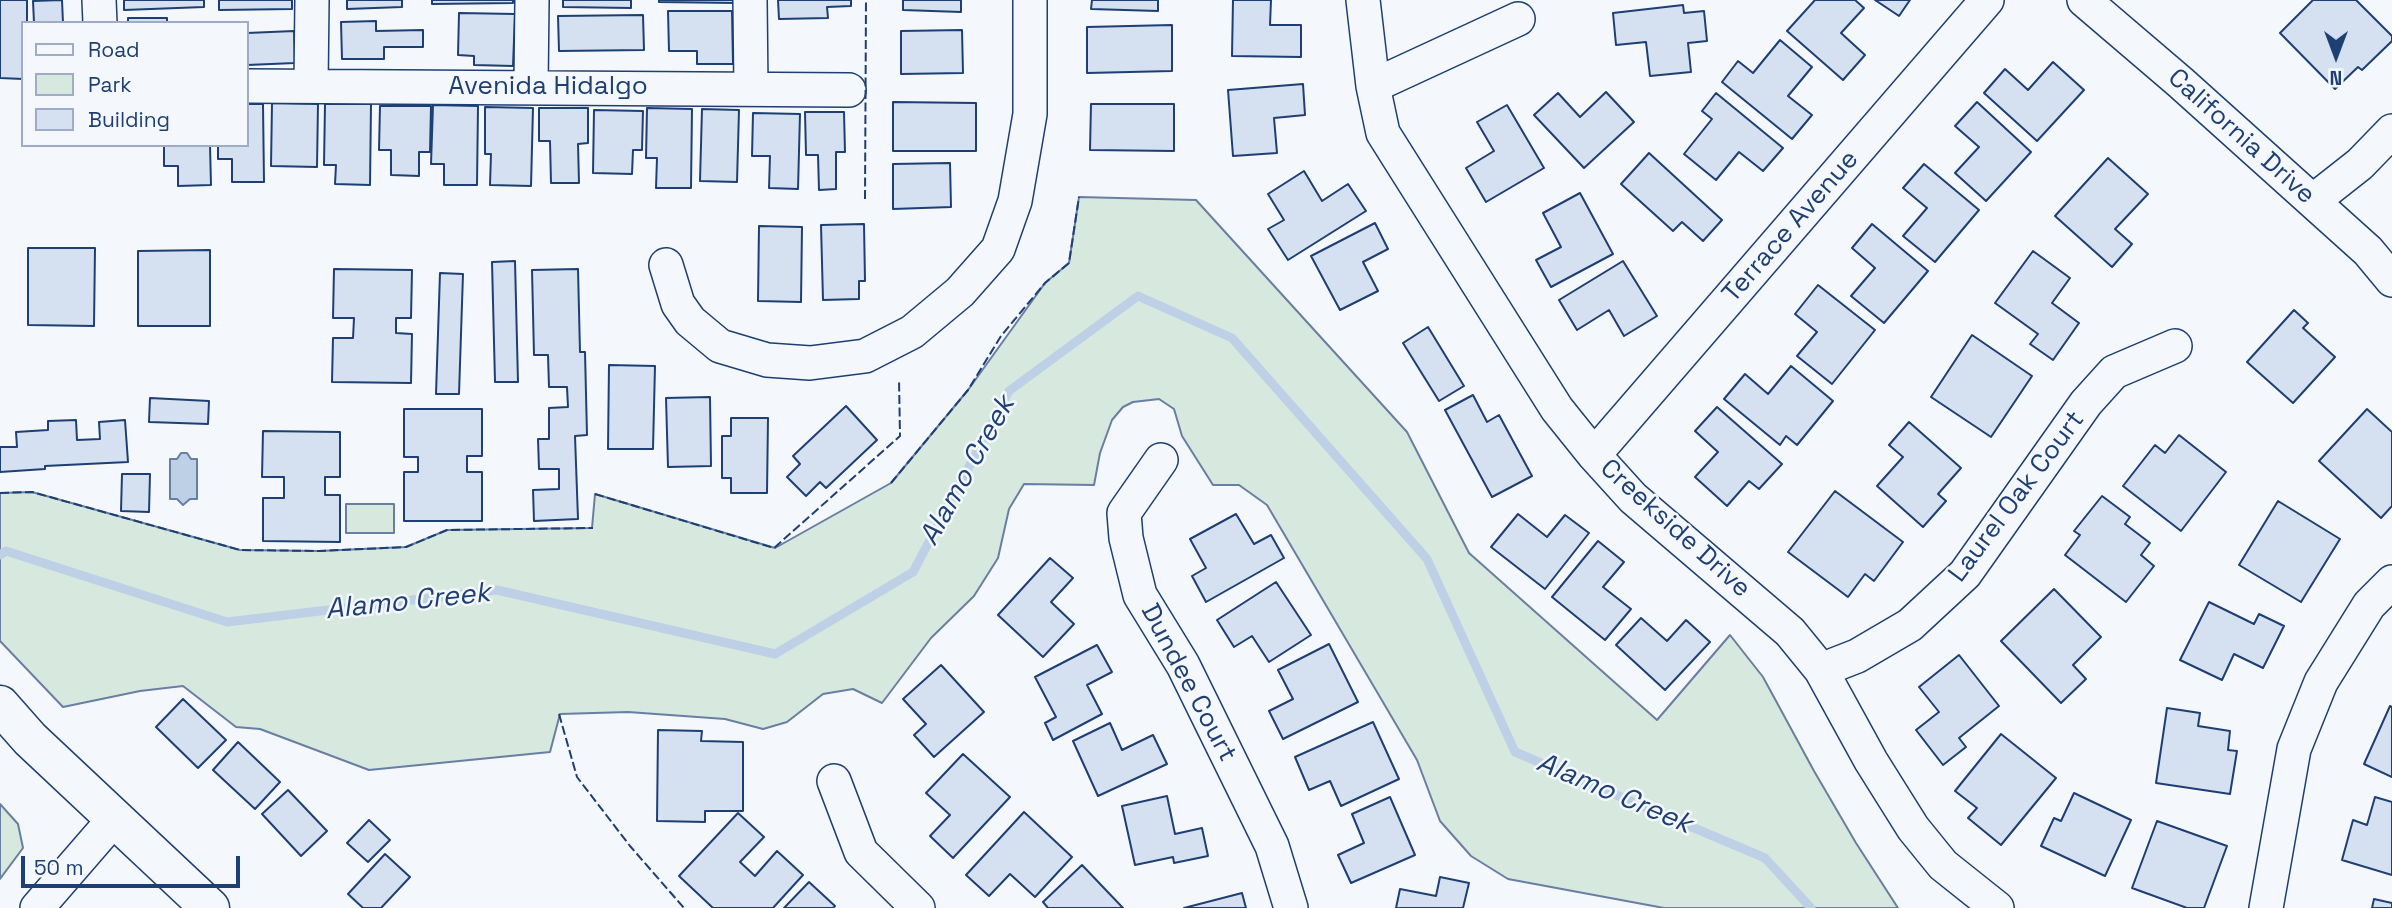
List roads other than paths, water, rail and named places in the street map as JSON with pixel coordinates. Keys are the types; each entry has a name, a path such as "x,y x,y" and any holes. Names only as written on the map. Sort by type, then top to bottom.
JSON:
{"main road":[{"path":"0,705 30,739 210,908"}],"street":[{"path":"99,0 100,21"},
{"path":"311,85 312,0"},
{"path":"531,86 532,0"},
{"path":"750,0 751,88"},
{"path":"666,265 678,304 690,321 720,346 767,359 810,363 865,356 912,332 960,292 998,249 1007,225 1015,201 1030,114 1030,0"},
{"name":"Creekside Drive","path":"1363,0 1373,86 1383,133 1557,409 1633,498 1790,632 1821,670 1871,761 1913,828 1943,865 1997,908"},
{"name":"Terrace Avenue","path":"1594,455 1987,0"},
{"name":"California Drive","path":"2084,0 2313,201 2368,251 2392,280"},
{"path":"1373,86 1518,19"},
{"name":"Avenida Hidalgo","path":"248,86 849,90"},
{"path":"2313,201 2360,164 2392,131"},
{"name":"Laurel Oak Court","path":"1821,670 1857,656 1910,625 1920,616 1965,574 2086,403 2114,372 2175,346"},
{"name":"Dundee Court","path":"1161,460 1124,513 1126,538 1140,595 1183,665 1272,846 1291,908"},
{"path":"2266,908 2294,749 2320,682 2369,605 2392,582"},
{"path":"834,781 861,852 918,908"},
{"path":"37,908 115,818"}],"water":[{"path":"181,453 187,453 191,459 197,459 197,499 190,499 183,505 177,499 170,499 170,459 177,459"}],"waterway":[{"name":"Alamo Creek","path":"0,555 6,551 227,622 497,590 775,654 913,572 1009,391 1138,296 1232,338 1427,559 1515,752 1765,858 1811,908"}]}
